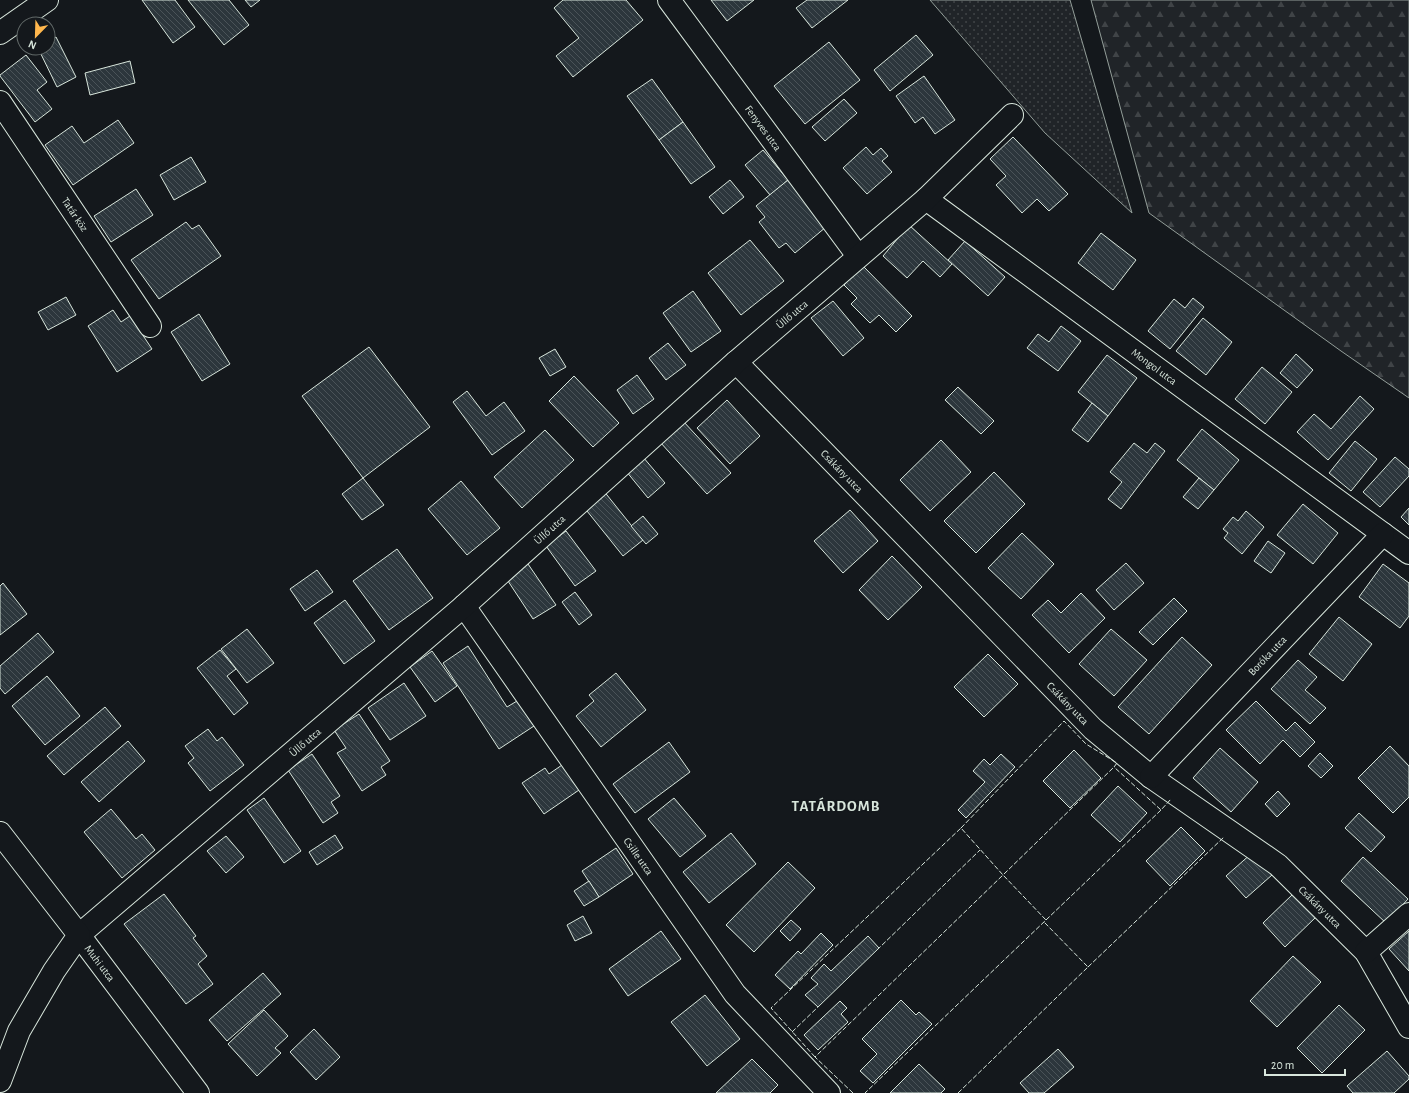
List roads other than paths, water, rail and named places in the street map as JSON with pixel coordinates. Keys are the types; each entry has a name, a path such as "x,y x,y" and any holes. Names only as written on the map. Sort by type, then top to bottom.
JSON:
{"street":[{"path":"0,33 47,0"},
{"name":"Fenyves utca","path":"669,0 858,256"},
{"name":"Tatár köz","path":"0,102 150,326"},
{"name":"Üllő utca","path":"0,1081 19,1031 54,971 79,935 464,606 736,362 926,199 1012,115"},
{"name":"Mongol utca","path":"926,199 1409,553"},
{"name":"Csákány utca","path":"736,362 1093,729 1151,777 1278,865 1366,952 1409,1028"},
{"name":"Boróka utca","path":"1151,777 1383,534"},
{"name":"Csille utca","path":"464,606 735,994 829,1093"},
{"name":"Muhi utca","path":"0,833 198,1093"},
{"path":"1366,952 1409,914"}],"district":[{"name":"TATÁRDOMB","path":"836,806"}]}
